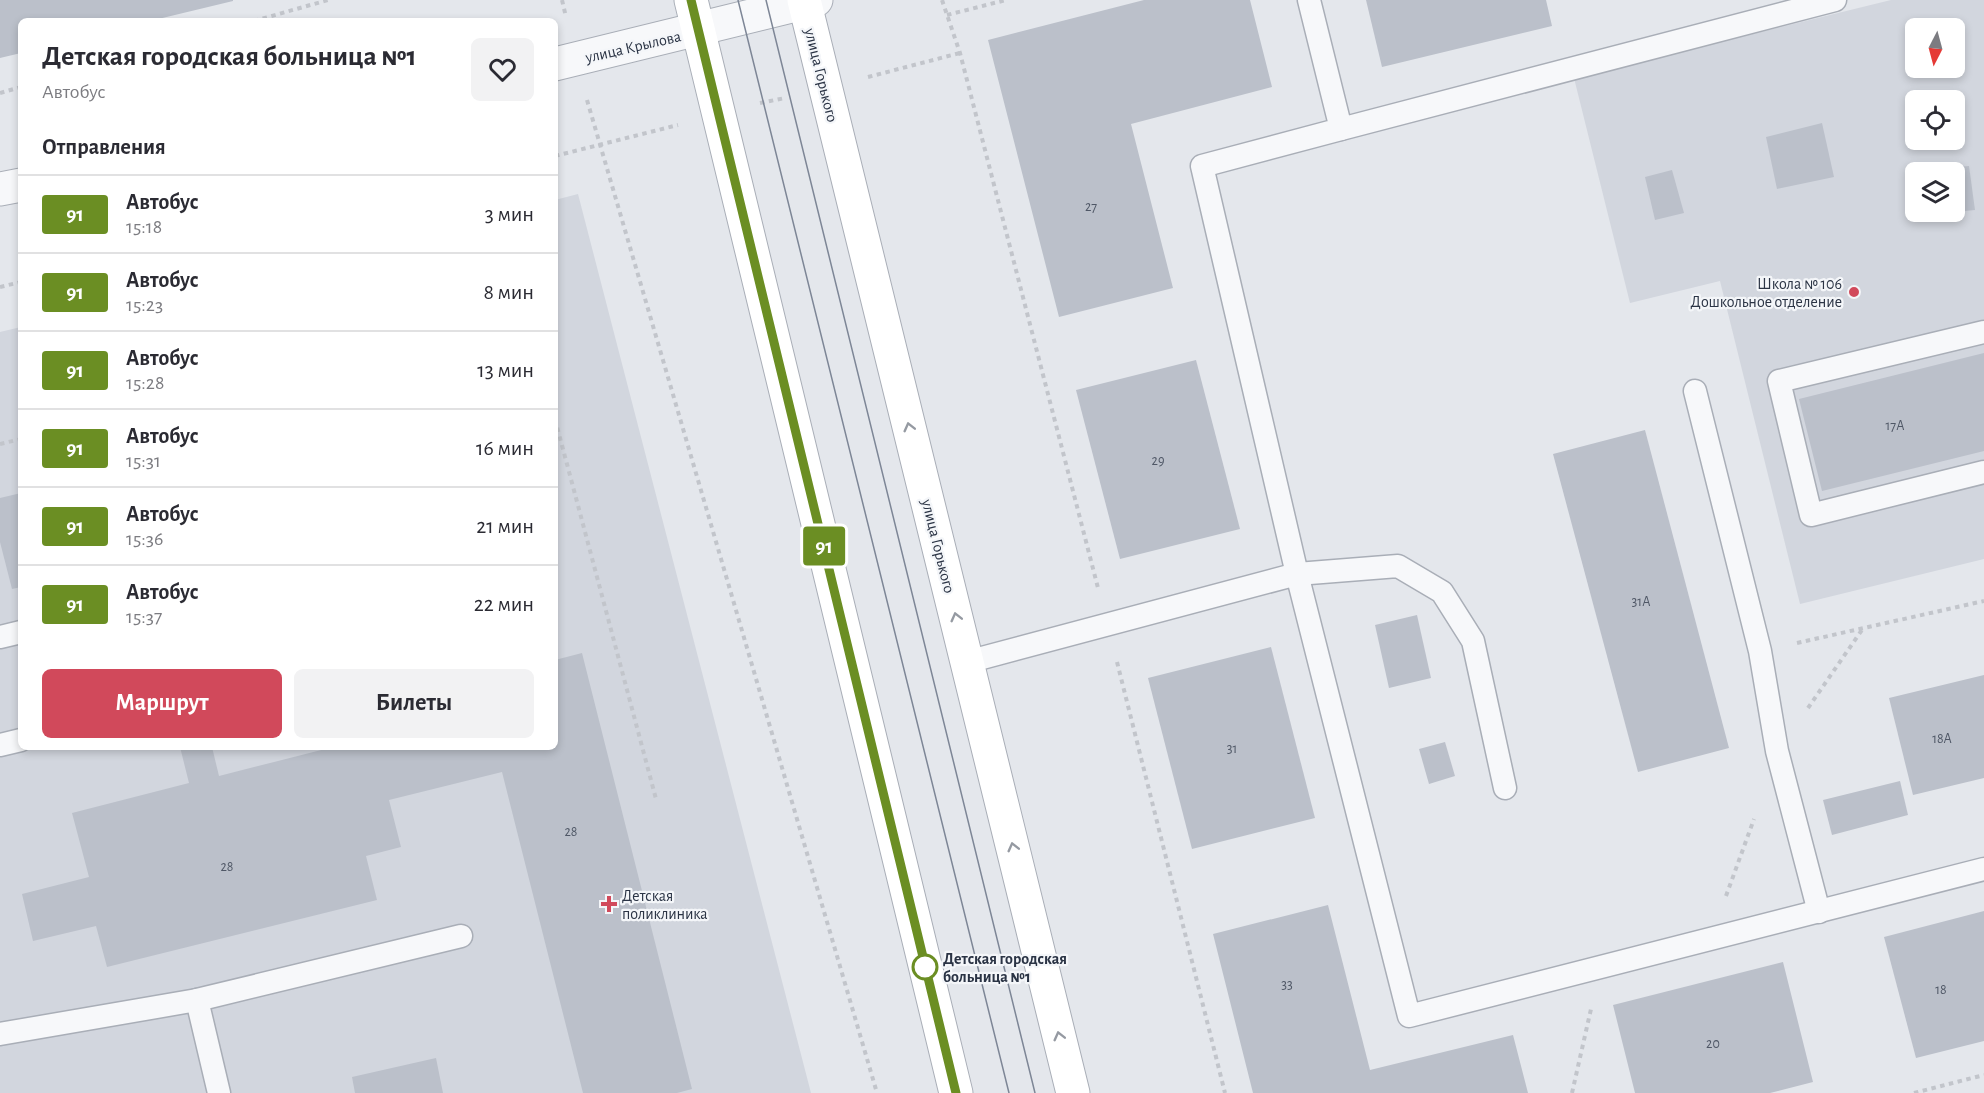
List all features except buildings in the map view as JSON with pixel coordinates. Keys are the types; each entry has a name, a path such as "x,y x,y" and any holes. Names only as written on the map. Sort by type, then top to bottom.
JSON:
{"main road":[{"name":"улица Горького","path":"808,1 1073,1093"},
{"path":"695,15 956,1093"}],"street":[{"name":"улица Крылова","path":"565,62 695,15 808,1"},
{"path":"0,189 18,186"}],"lane":[{"path":"1309,0 1341,129"},
{"path":"1835,0 1202,166 1297,574 1409,1016 1984,869"},
{"path":"1984,332 1779,381 1811,515 1984,472"},
{"path":"1695,391 1760,651 1778,751 1819,912"},
{"path":"967,662 1297,574 1398,566 1442,592 1473,641 1504,788"},
{"path":"0,637 18,634"},
{"path":"0,745 18,741"},
{"path":"0,1034 197,1000 461,936"},
{"path":"197,1000 219,1093"}],"path":[{"path":"265,18 328,0"},
{"path":"562,0 565,62 876,1093"},
{"path":"942,0 960,53 1225,1093"},
{"path":"947,15 1006,0"},
{"path":"0,93 18,88"},
{"path":"0,287 18,283"},
{"path":"558,430 656,799"},
{"path":"0,444 18,440"},
{"path":"1760,651 1984,601"},
{"path":"1572,1093 1600,967"},
{"path":"1914,1093 1984,1075"}],"shaded area":[{"name":"Школа № 106 Дошкольное отделение","path":"1891,0 1984,0 1984,559 1800,604 1720,281 1630,303 1574,78"},
{"path":"578,194 811,1093 0,1093 0,332 18,328 18,750 558,750 558,199"}],"tram line":[{"path":"738,0 1009,1093"},
{"path":"766,0 1035,1093"}],"bus line":[{"name":"91","path":"691,0 956,1093"}],"place":[{"name":"Школа № 106 Дошкольное отделение","path":"1854,292"},
{"name":"Детская поликлиника","path":"609,904"},
{"name":"Детская городская больница №1","path":"925,967"}]}
